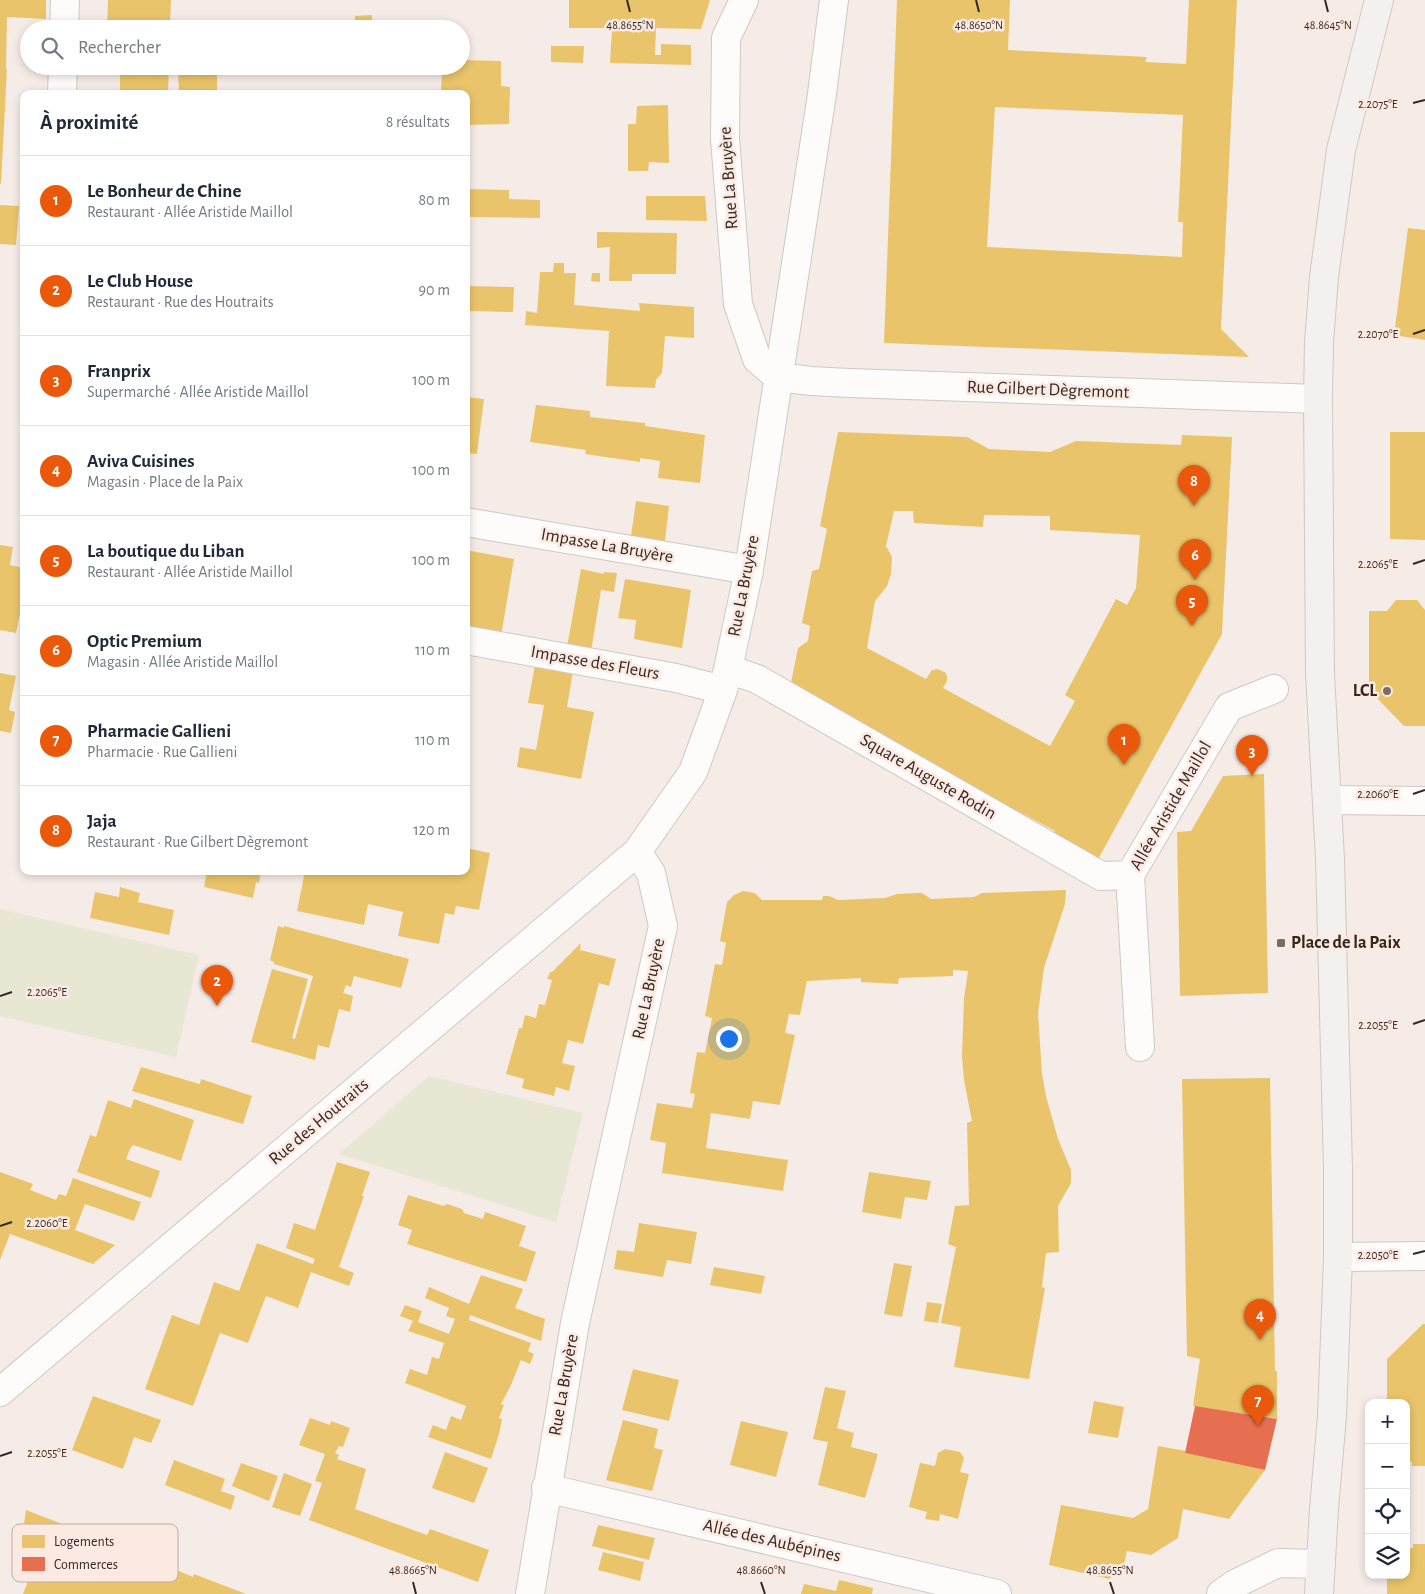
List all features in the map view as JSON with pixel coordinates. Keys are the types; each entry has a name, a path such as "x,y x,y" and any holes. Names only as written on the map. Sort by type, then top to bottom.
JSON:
{"main road":[{"path":"1319,1594 1332,1416 1338,1256 1338,1169 1328,800 1320,680 1319,342 1324,277 1341,150 1379,0"}],"street":[{"path":"64,20 65,0"},
{"name":"Rue La Bruyère","path":"744,0 726,38 725,139 738,304 757,359 778,377"},
{"name":"Rue La Bruyère","path":"530,1594 546,1488 575,1323 663,926 652,873 637,852 693,772 726,679 749,570 834,0"},
{"path":"62,90 63,75"},
{"name":"Rue Gilbert Dègremont","path":"778,377 849,383 1318,399"},
{"name":"Impasse La Bruyère","path":"470,523 749,570"},
{"name":"Impasse des Fleurs","path":"470,641 686,680 726,679"},
{"name":"Square Auguste Rodin","path":"726,679 757,678 1101,876 1130,875"},
{"name":"Allée Aristide Maillol","path":"1140,1047 1130,875 1229,708 1274,689"},
{"path":"1328,800 1425,801"},
{"name":"Rue des Houtraits","path":"0,1392 637,852"},
{"path":"1338,1256 1425,1256"},
{"name":"Allée des Aubépines","path":"546,1488 997,1594"},
{"path":"1221,1594 1235,1584 1278,1563 1321,1564"}],"green space":[{"path":"0,909 199,955 176,1057 0,1016"},
{"path":"429,1076 583,1113 556,1222 339,1154"}],"building: Logements":[{"path":"0,0 46,0 46,19 7,17 7,69 1,184 0,184"},
{"path":"108,0 171,0 170,20 107,20"},
{"path":"569,0 710,0 701,29 656,28 655,55 661,55 661,44 691,45 691,65 610,63 612,28 569,28"},
{"path":"897,0 1010,0 1008,50 1147,57 1145,62 1186,64 1189,0 1237,0 1221,329 1249,357 884,343","holes":["995,107 1183,115 1178,222 1183,222 1182,257 987,247"]},
{"path":"372,15 372,20 355,20 355,16"},
{"path":"551,46 584,46 583,63 551,62"},
{"path":"470,60 501,61 501,86 510,87 509,124 470,125 470,90 441,90 442,75 470,75"},
{"path":"120,75 169,75 168,90 120,90"},
{"path":"178,75 217,75 217,90 179,90"},
{"path":"668,105 669,163 649,162 648,171 628,171 628,124 636,124 637,106"},
{"path":"470,189 509,190 509,199 540,200 540,218 470,217"},
{"path":"646,196 705,196 707,221 646,220"},
{"path":"0,205 19,206 16,245 0,244"},
{"path":"1408,228 1425,230 1425,340 1394,335"},
{"path":"597,232 677,233 676,274 632,274 632,281 609,281 610,247 597,248"},
{"path":"554,263 564,263 564,273 576,273 574,305 640,311 639,303 694,307 694,338 665,336 662,373 656,380 655,388 606,386 609,331 525,325 526,311 537,313 540,272 553,272"},
{"path":"592,273 600,273 600,282 591,281"},
{"path":"470,286 514,287 513,312 470,311"},
{"path":"470,397 484,399 477,454 470,453"},
{"path":"536,405 590,411 590,417 645,423 645,426 705,435 700,483 658,478 660,461 640,458 640,462 585,454 586,450 530,442"},
{"path":"838,432 967,437 989,449 1050,452 1076,441 1181,445 1182,435 1232,437 1222,634 1096,863 1052,840 1055,831 1016,810 1011,810 953,775 943,776 791,683 798,648 808,641 810,626 802,623 812,571 819,569 827,529 820,526","holes":["894,511 913,511 914,523 983,527 984,515 1050,516 1050,530 1140,535 1136,588 1127,605 1116,599 1065,695 1075,701 1050,746 943,688 947,681 946,673 938,669 932,670 926,679 867,648 875,601 887,586 891,574 892,557 886,546"]},
{"path":"1390,432 1425,432 1425,540 1390,539"},
{"path":"636,501 669,506 665,541 631,536"},
{"path":"0,545 13,547 10,565 20,567 20,614 16,633 0,630"},
{"path":"470,551 514,559 501,636 470,631"},
{"path":"581,569 604,574 604,572 617,573 614,592 601,590 591,652 567,647"},
{"path":"625,579 691,590 682,648 634,639 636,620 618,618"},
{"path":"1396,600 1417,600 1425,610 1425,726 1404,726 1369,690 1369,611 1387,611"},
{"path":"535,665 573,671 567,707 594,712 581,779 517,767 520,747 536,750 544,705 528,703"},
{"path":"0,673 16,676 9,710 15,712 11,733 0,731"},
{"path":"1264,774 1268,993 1180,996 1177,832 1191,831 1223,776"},
{"path":"470,849 490,853 479,910 456,906 454,915 445,913 439,944 398,936 403,912 368,904 364,925 297,911 304,875 470,875"},
{"path":"206,875 260,875 259,883 256,882 253,898 204,887"},
{"path":"120,887 140,893 138,902 174,910 169,935 90,918 95,892 119,897"},
{"path":"1066,890 1065,904 1044,968 1038,1014 1042,1074 1046,1096 1058,1139 1071,1170 1071,1183 1058,1206 1059,1252 1046,1253 1042,1287 1045,1288 1029,1379 954,1367 961,1327 941,1323 956,1247 948,1244 955,1206 969,1205 967,1123 972,1121 964,1080 962,1057 964,998 968,971 953,970 953,976 899,978 898,984 861,982 861,978 807,981 800,1015 789,1014 785,1033 795,1035 780,1105 753,1101 750,1119 711,1113 706,1148 788,1160 783,1191 662,1173 666,1143 650,1140 657,1103 692,1108 695,1094 690,1093 697,1052 705,1053 712,1018 705,1016 715,964 722,965 726,943 720,941 727,902 734,895 743,891 755,893 762,900 822,900 823,896 829,896 838,900 885,898 897,894 922,893 931,899 974,897 982,893"},
{"path":"278,926 409,959 401,988 354,976 351,987 346,985 343,993 353,996 350,1012 339,1009 329,1048 318,1045 315,1060 251,1042 272,969 308,979 292,1038 295,1039 313,976 274,964 270,960"},
{"path":"581,943 580,950 616,959 609,986 599,983 583,1044 568,1040 562,1063 575,1066 569,1091 556,1087 554,1096 522,1088 524,1079 506,1074 519,1028 522,1028 525,1015 536,1018 539,1004 545,1005 552,980 547,979 550,972"},
{"path":"141,1067 200,1084 201,1079 252,1096 243,1124 132,1091"},
{"path":"1270,1078 1277,1419 1193,1406 1200,1359 1187,1356 1182,1079"},
{"path":"134,1099 194,1120 181,1161 133,1145 130,1149 126,1159 160,1171 151,1198 77,1172 90,1135 96,1137 108,1100 131,1108"},
{"path":"337,1162 370,1172 362,1196 364,1196 339,1267 354,1273 349,1286 311,1272 298,1308 266,1296 248,1343 220,1333 193,1406 145,1389 172,1315 199,1325 214,1282 239,1291 257,1243 313,1264 315,1259 286,1248 294,1223 315,1230"},
{"path":"0,1172 33,1184 30,1190 56,1200 59,1194 66,1196 73,1178 141,1202 134,1221 85,1204 75,1230 115,1245 93,1264 10,1234 0,1260"},
{"path":"869,1172 931,1181 927,1200 905,1197 901,1219 862,1212"},
{"path":"408,1195 444,1206 447,1204 462,1209 464,1213 483,1219 485,1212 526,1226 519,1246 536,1252 526,1282 407,1244 412,1230 398,1225"},
{"path":"639,1223 697,1232 691,1264 667,1260 663,1277 614,1269 617,1250 634,1252"},
{"path":"894,1263 912,1266 902,1317 884,1314"},
{"path":"714,1267 765,1276 761,1294 710,1285"},
{"path":"481,1275 523,1289 515,1308 545,1319 541,1341 470,1315 469,1320 531,1343 528,1351 534,1354 530,1364 521,1360 501,1404 504,1405 499,1418 502,1419 491,1459 428,1437 433,1425 446,1430 451,1416 461,1420 466,1406 405,1383 410,1369 427,1375 432,1357 439,1359 444,1343 408,1331 413,1321 400,1316 405,1305 422,1311 418,1322 449,1334 455,1319 446,1316 449,1308 425,1298 429,1287 469,1304"},
{"path":"927,1302 942,1304 938,1323 924,1321"},
{"path":"1425,1324 1425,1466 1412,1466 1412,1462 1410,1462 1410,1399 1387,1399 1387,1359"},
{"path":"633,1369 679,1380 669,1421 622,1410"},
{"path":"825,1387 846,1391 837,1428 854,1433 851,1447 878,1454 865,1498 818,1485 828,1442 813,1439"},
{"path":"93,1396 161,1420 151,1443 134,1437 123,1469 72,1450"},
{"path":"1094,1401 1124,1407 1118,1438 1088,1433"},
{"path":"310,1418 330,1425 331,1421 350,1428 343,1447 339,1446 335,1453 339,1455 337,1459 366,1469 355,1509 427,1535 430,1529 489,1550 478,1582 309,1520 322,1483 315,1481 325,1454 299,1445"},
{"path":"623,1420 658,1429 654,1448 663,1450 652,1491 606,1480"},
{"path":"741,1421 788,1432 776,1477 730,1465"},
{"path":"1158,1446 1265,1470 1229,1519 1183,1509 1178,1538 1151,1555 1127,1551 1123,1569 1109,1579 1049,1565 1061,1505 1133,1518 1148,1509"},
{"path":"945,1449 960,1452 964,1458 960,1472 969,1474 958,1519 940,1514 939,1521 925,1519 927,1512 909,1507 920,1463 935,1466 938,1453"},
{"path":"445,1452 488,1468 474,1503 432,1488"},
{"path":"174,1460 225,1479 221,1491 235,1496 231,1510 165,1485"},
{"path":"241,1463 278,1476 269,1501 232,1486"},
{"path":"284,1473 312,1484 300,1516 272,1507"},
{"path":"26,1510 62,1524 24,1524"},
{"path":"598,1525 655,1538 649,1560 592,1546"},
{"path":"1413,1544 1425,1544 1425,1594 1387,1594 1387,1579 1410,1579 1410,1548 1413,1548"},
{"path":"603,1552 644,1562 640,1581 598,1570"},
{"path":"178,1571 193,1577 194,1574 246,1594 23,1594 28,1582 178,1582"},
{"path":"839,1580 873,1588 872,1594 801,1594 804,1584 836,1591"}],"building: Commerces":[{"path":"1195,1406 1277,1419 1265,1470 1185,1453"}],"place":[{"name":"Jaja","path":"1194,506"},
{"name":"Optic Premium","path":"1195,580"},
{"name":"La boutique du Liban","path":"1192,626"},
{"name":"LCL","path":"1387,691"},
{"name":"Le Bonheur de Chine","path":"1124,765"},
{"name":"Franprix","path":"1252,776"},
{"name":"Place de la Paix","path":"1281,943"},
{"name":"Le Club House","path":"217,1006"},
{"name":"Aviva Cuisines","path":"1260,1340"},
{"name":"Pharmacie Gallieni","path":"1258,1426"}]}
